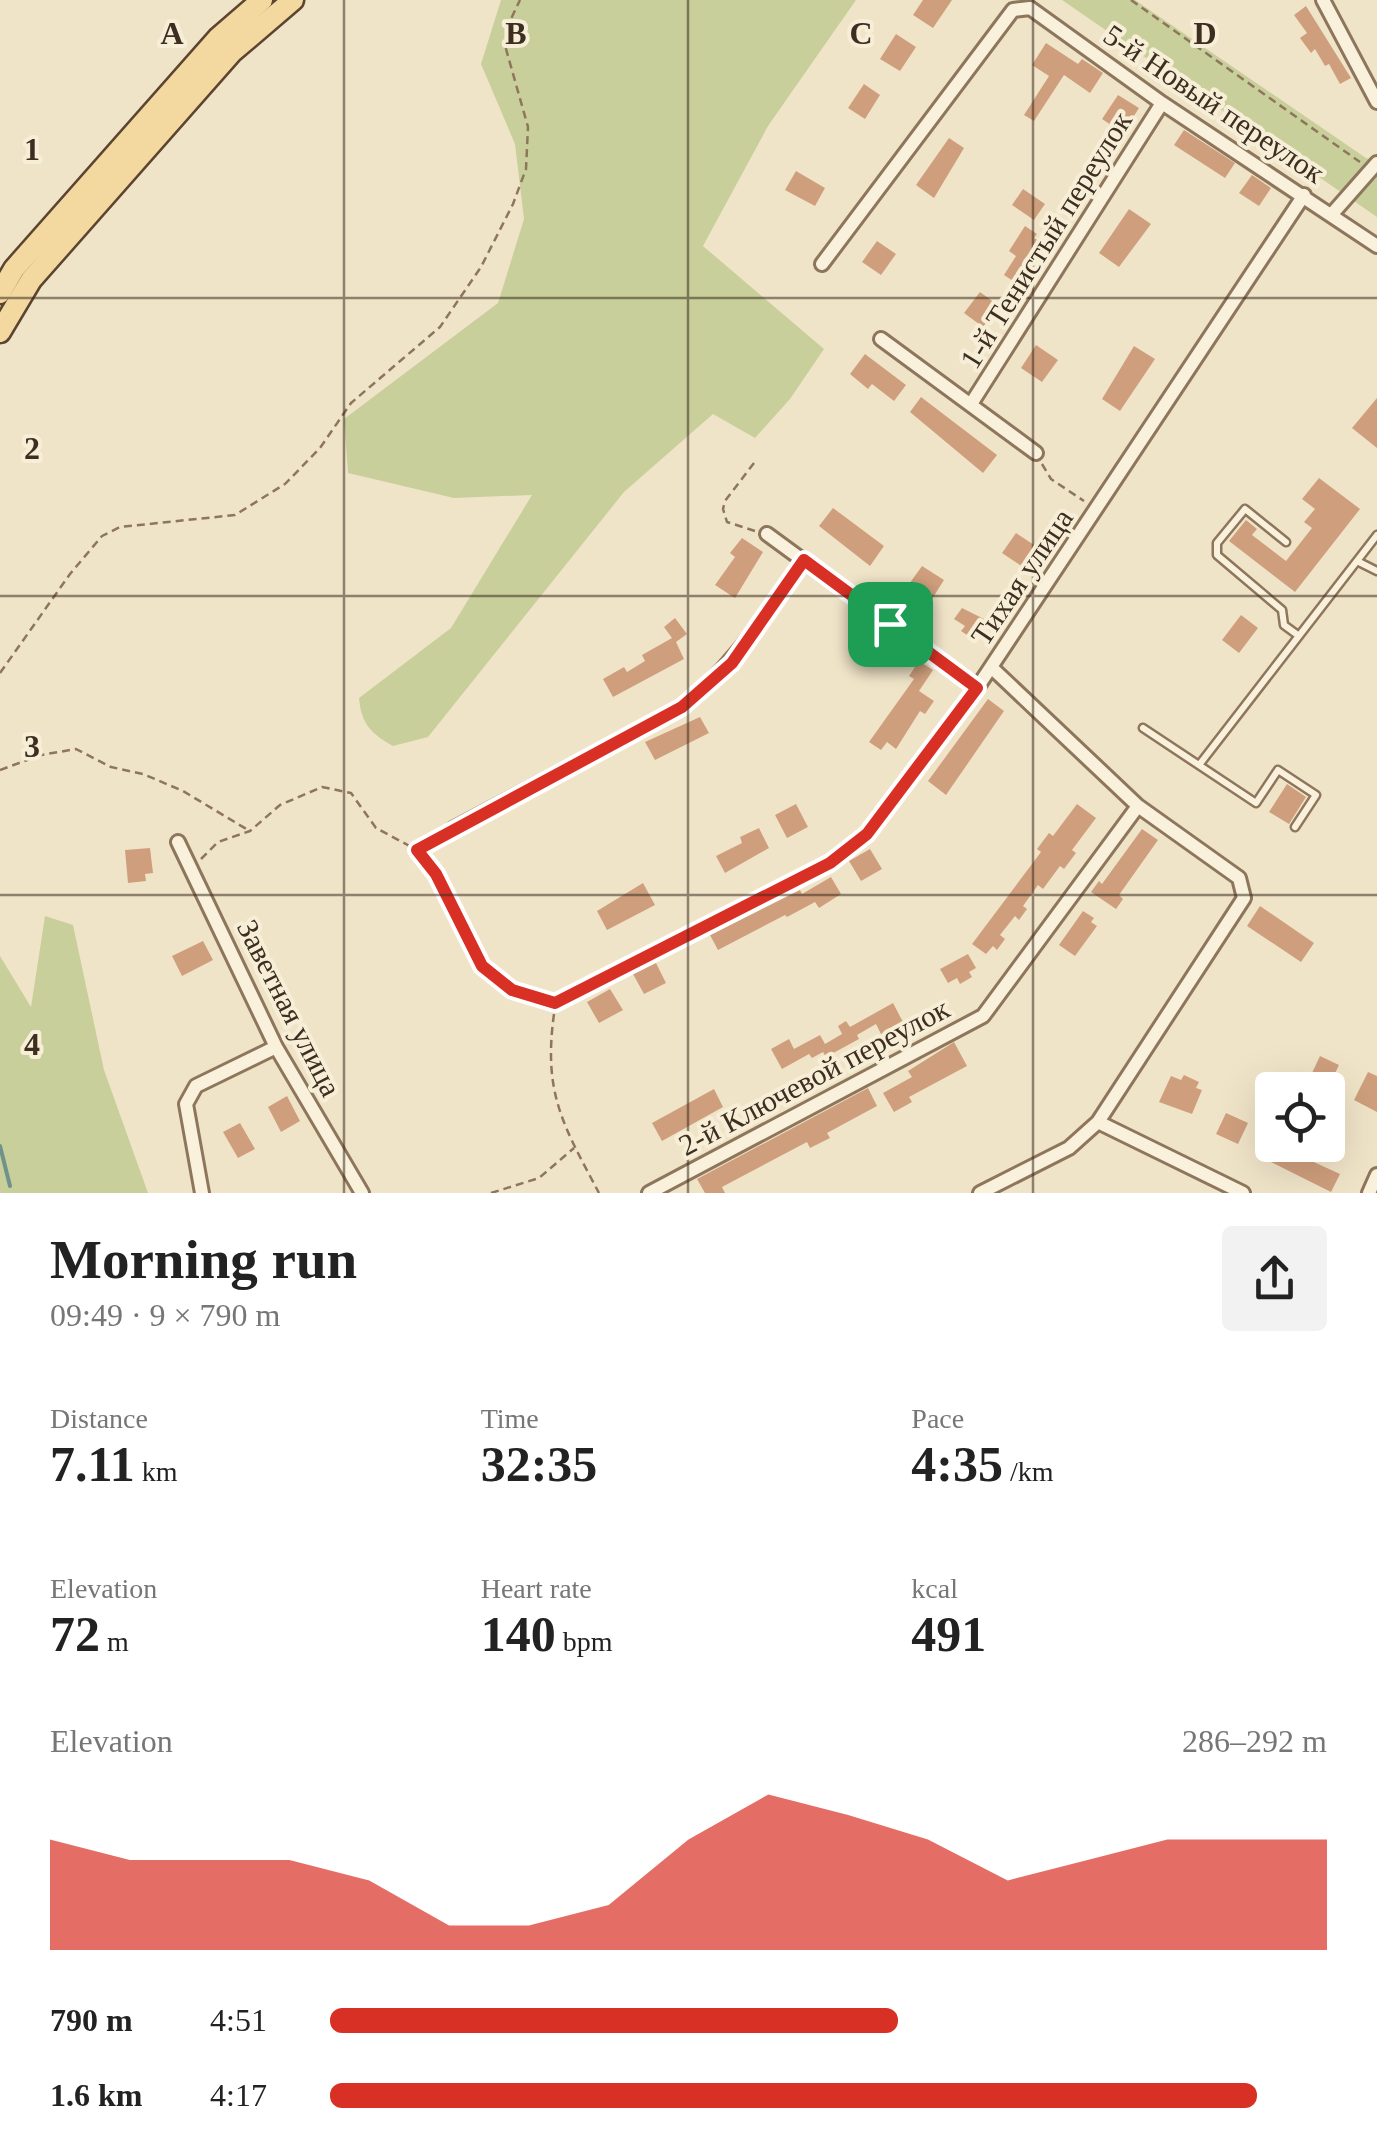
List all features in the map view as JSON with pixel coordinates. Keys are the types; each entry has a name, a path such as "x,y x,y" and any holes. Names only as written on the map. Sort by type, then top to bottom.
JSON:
{"main road":[{"path":"0,293 14,269 218,38 262,0"},
{"path":"0,332 31,280 81,223 232,52 293,0"}],"street":[{"path":"1323,0 1377,102"},
{"name":"5-й Новый переулок","path":"822,264 1013,10 1021,6 1030,8 1162,103 1377,246"},
{"name":"1-й Тенистый переулок","path":"971,404 1162,103"},
{"path":"1332,214 1373,166"},
{"name":"Тихая улица","path":"555,1003 830,863 867,834 977,688 1304,195"},
{"path":"881,338 1036,453"},
{"path":"767,534 977,688"},
{"path":"453,829 682,707 732,663 804,560"},
{"path":"980,1193 1069,1148 1098,1122 1244,898 1240,878 1138,806 991,667"},
{"name":"2-й Ключевой переулок","path":"649,1193 983,1016 1138,806"},
{"name":"Заветная улица","path":"178,842 276,1047 362,1193"},
{"path":"202,1193 186,1104 196,1086 276,1047"},
{"path":"1098,1122 1243,1193"},
{"path":"1368,1193 1377,1175"}],"lane":[{"path":"1286,542 1245,508 1217,543 1217,555 1282,610 1284,625 1299,636"},
{"path":"1199,765 1377,535"},
{"path":"1357,561 1377,571"},
{"path":"1143,728 1256,803 1278,770 1316,795 1295,827"}],"path":[{"path":"0,672 102,536 120,527 235,514 285,484 320,448 351,403 440,327 514,204 526,169 528,127 506,49 510,21 520,0"},
{"path":"1131,0 1373,166"},
{"path":"1036,453 1052,479 1097,511"},
{"path":"754,463 723,508 728,522 767,534"},
{"path":"0,770 42,755 76,749 111,768 143,774 183,791 250,831"},
{"path":"196,880 202,859 218,842 250,831 280,805 322,787 351,793 376,828 417,850 436,874 482,966 512,990 555,1003 548,1054 558,1114 598,1193"},
{"path":"417,850 453,829"},
{"path":"491,1193 540,1178 574,1147"}],"green space":[{"path":"501,0 856,0 768,126 703,246 824,349 790,399 755,438 713,414 624,492 428,737 393,746 368,727 359,698 451,628 532,495 454,498 348,473 344,419 498,303 524,219 515,144 481,64"},
{"path":"1062,0 1135,0 1366,158 1377,161 1377,217"},
{"path":"45,916 73,925 104,1070 148,1193 0,1193 0,956 31,1007"}],"building":[{"path":"923,0 952,0 933,28 913,15"},
{"path":"1306,6 1351,78 1340,84 1329,64 1325,66 1315,49 1311,53 1300,38 1307,33 1294,15"},
{"path":"896,34 916,47 900,71 880,59"},
{"path":"1046,43 1078,64 1082,59 1103,73 1090,93 1064,75 1034,121 1024,115 1049,76 1032,65"},
{"path":"864,84 880,95 865,119 848,108"},
{"path":"1118,95 1139,108 1123,133 1102,119"},
{"path":"1184,130 1235,163 1225,178 1174,145"},
{"path":"949,138 964,148 934,198 916,185"},
{"path":"796,171 825,188 815,206 785,190"},
{"path":"1252,175 1271,188 1259,206 1239,193"},
{"path":"1023,189 1045,204 1034,220 1012,205"},
{"path":"1129,209 1151,224 1119,267 1099,253"},
{"path":"1025,226 1041,242 1019,285 1004,275 1016,256 1009,251"},
{"path":"877,241 896,254 881,275 862,262"},
{"path":"980,292 999,306 983,327 964,313"},
{"path":"1036,345 1058,360 1042,382 1021,368"},
{"path":"1134,346 1155,359 1120,411 1102,399"},
{"path":"865,354 906,385 894,401 872,384 868,389 850,374"},
{"path":"921,397 997,455 983,473 910,412"},
{"path":"1377,398 1377,448 1352,428"},
{"path":"1319,478 1360,509 1295,592 1229,541 1246,520 1257,529 1252,535 1286,561 1312,528 1304,522 1315,509 1302,499"},
{"path":"833,508 884,546 870,566 819,526"},
{"path":"1016,533 1037,547 1023,567 1002,553"},
{"path":"742,538 763,552 735,598 715,585 735,557 730,553"},
{"path":"922,566 944,580 930,602 907,587"},
{"path":"962,608 986,620 973,639 961,631 965,626 954,619"},
{"path":"1241,615 1258,628 1239,653 1222,640"},
{"path":"675,618 687,634 676,642 684,659 613,697 603,679 624,667 627,672 645,661 642,655 672,638 664,627"},
{"path":"919,661 933,670 919,691 934,701 925,714 920,711 896,749 887,742 881,750 869,742 914,679 909,676"},
{"path":"988,699 1004,711 946,795 928,781"},
{"path":"700,717 709,733 655,760 645,742"},
{"path":"1287,784 1306,797 1289,824 1269,812"},
{"path":"796,804 808,827 787,838 775,815"},
{"path":"1077,804 1096,818 1072,850 1076,853 1064,869 1060,866 1043,889 1038,885 1023,906 1027,909 1019,920 1015,916 1000,935 1005,939 997,950 993,946 986,954 972,944 1041,852 1037,849 1049,833 1053,836"},
{"path":"759,828 769,848 725,873 716,856 742,843 740,837"},
{"path":"1142,829 1158,840 1119,895 1123,899 1116,909 1091,892 1099,881 1102,884"},
{"path":"150,848 153,873 145,874 146,881 128,883 125,850"},
{"path":"870,849 882,869 861,881 849,861"},
{"path":"831,877 841,894 819,908 815,902 785,915 718,950 710,935"},
{"path":"643,883 655,905 607,930 597,911"},
{"path":"1260,906 1314,943 1301,962 1247,926"},
{"path":"1083,911 1094,918 1091,922 1097,926 1075,956 1059,945"},
{"path":"203,941 213,960 182,976 172,956"},
{"path":"968,954 976,968 969,972 972,977 960,984 957,978 948,983 940,969"},
{"path":"656,963 666,983 644,994 633,974"},
{"path":"610,989 623,1010 599,1023 587,1002"},
{"path":"893,1003 903,1022 881,1034 876,1024 857,1035 859,1039 826,1057 823,1052 812,1058 809,1054 782,1069 771,1049 789,1039 794,1049 820,1035 825,1044 842,1034 838,1026 846,1021 850,1027"},
{"path":"954,1042 967,1066 909,1097 912,1102 894,1112 883,1093 912,1077 908,1071"},
{"path":"1320,1056 1339,1065 1336,1072 1312,1072"},
{"path":"1368,1072 1377,1076 1377,1112 1354,1100"},
{"path":"1184,1075 1199,1082 1196,1088 1202,1090 1192,1114 1159,1102 1171,1076 1181,1080"},
{"path":"868,1088 877,1106 827,1133 830,1138 810,1148 807,1142 722,1187 725,1193 705,1193 697,1179"},
{"path":"714,1089 723,1107 662,1141 652,1123"},
{"path":"287,1096 300,1121 281,1132 268,1107"},
{"path":"1226,1113 1248,1123 1238,1144 1216,1134"},
{"path":"240,1123 255,1149 238,1158 223,1132"},
{"path":"1271,1162 1314,1162 1340,1174 1331,1192"}],"waterway":[{"path":"0,1146 10,1186"}],"route":[{"path":"804,560 890,624 977,688 867,834 830,863 555,1003 512,990 482,966 436,874 417,850 682,707 732,663 804,560"}]}
